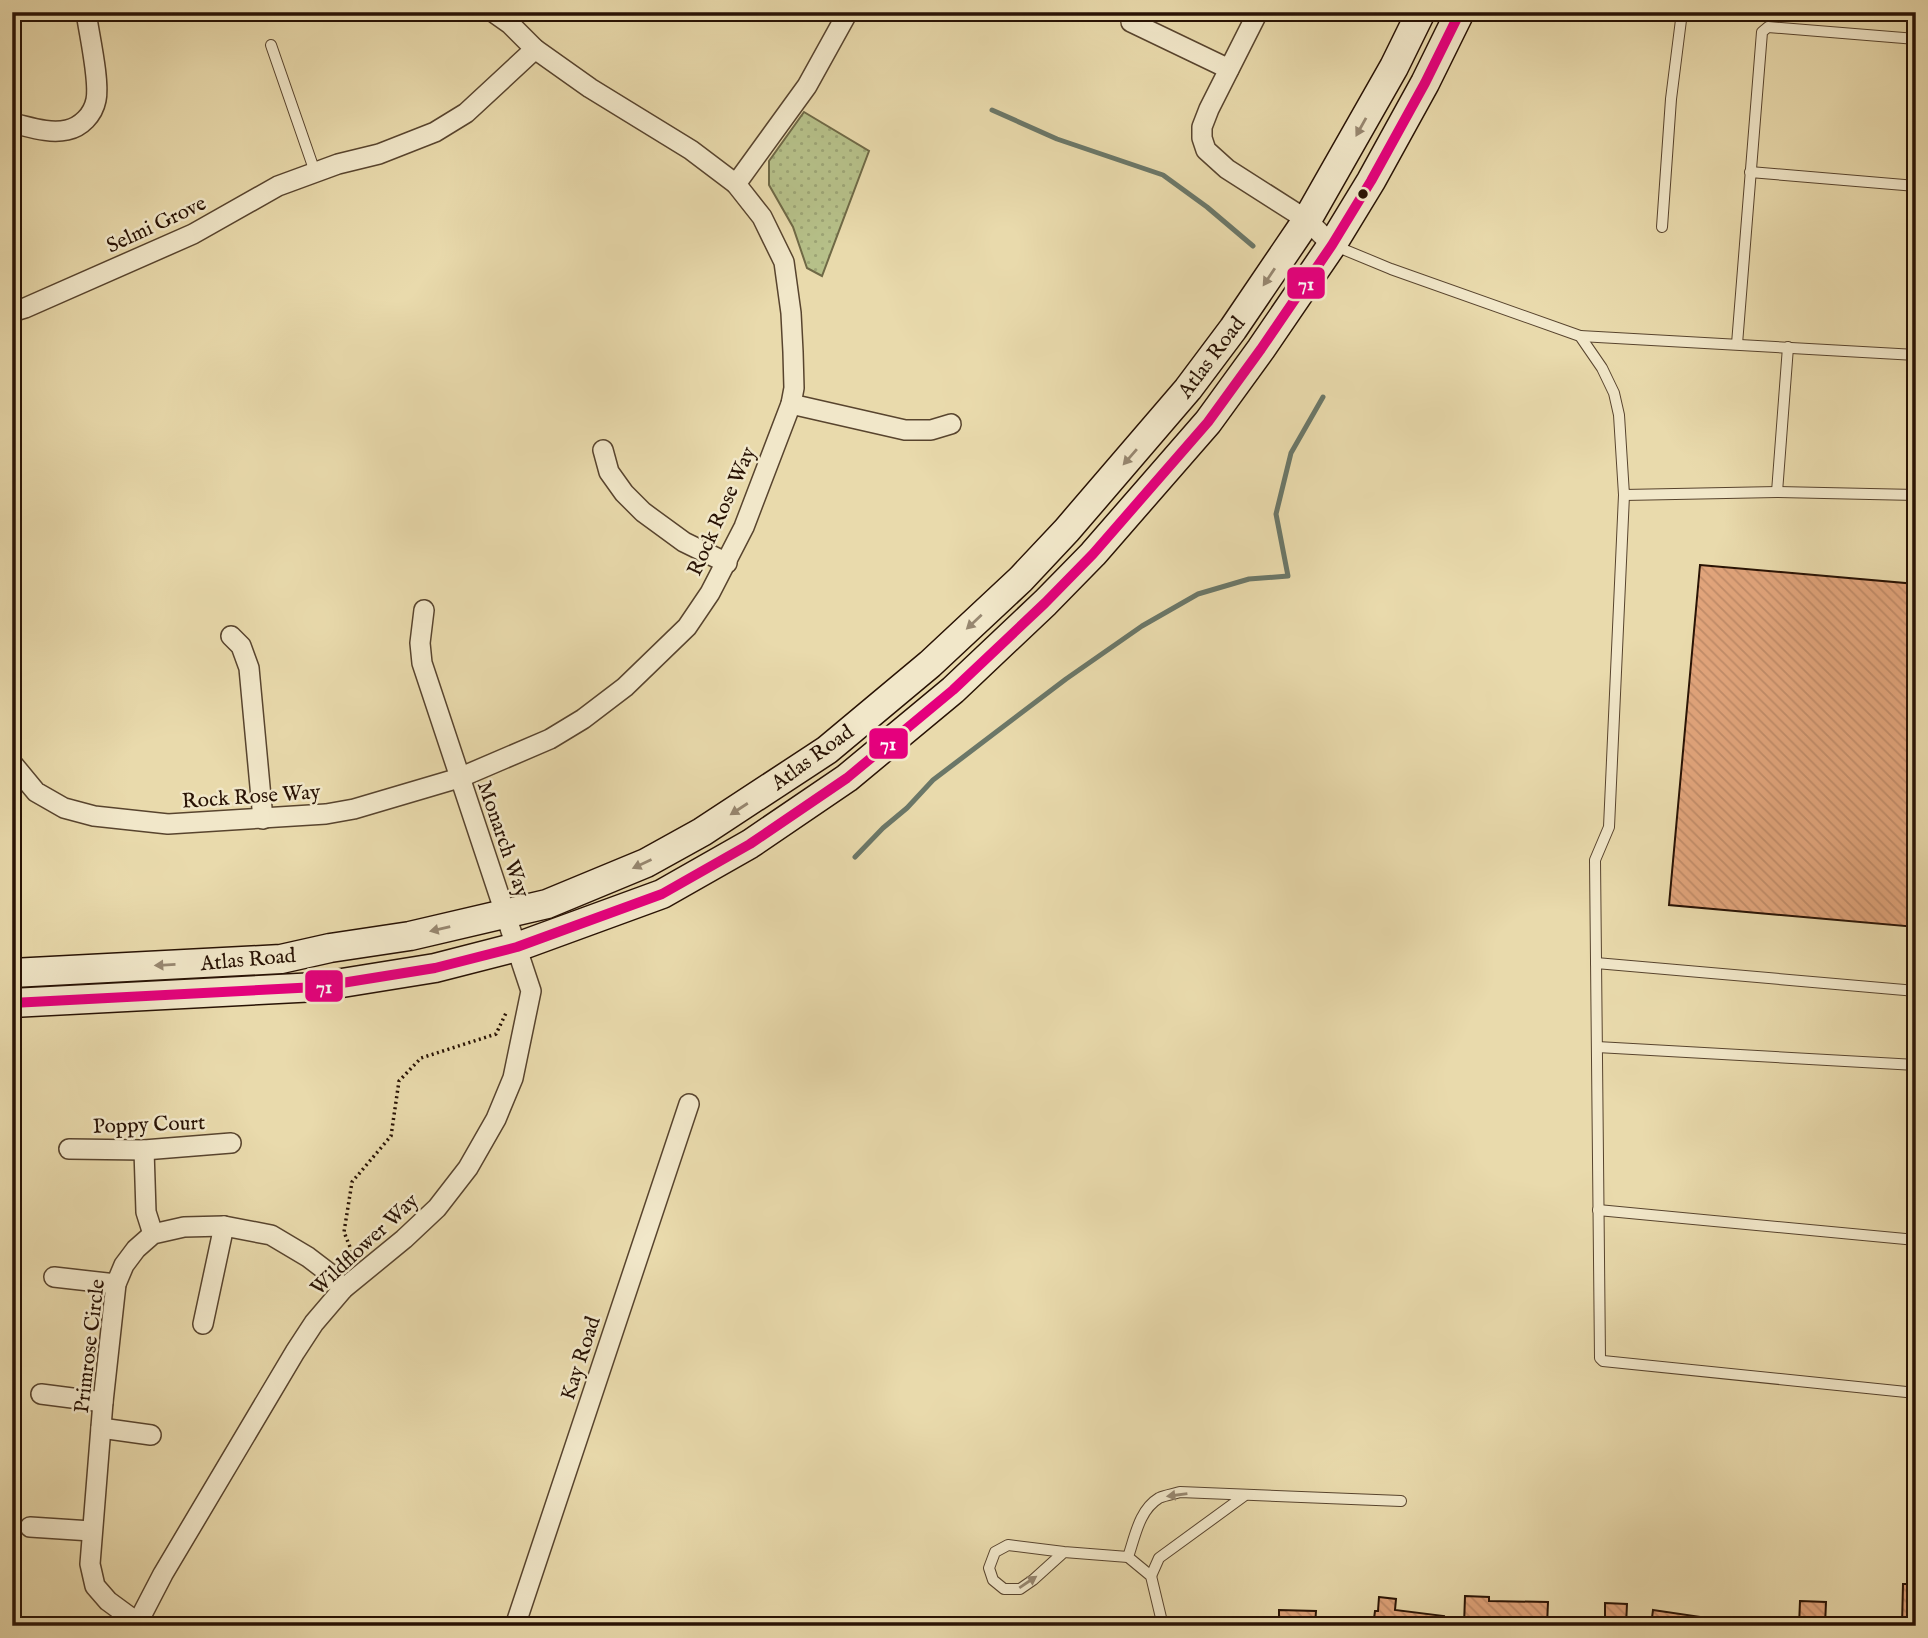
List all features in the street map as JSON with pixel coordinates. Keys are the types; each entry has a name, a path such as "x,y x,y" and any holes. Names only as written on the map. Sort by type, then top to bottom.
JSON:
{"street":[{"path":"12,123 48,131 66,130 79,126 88,118 96,101 96,81 86,12"},
{"name":"Rock Rose Way","path":"12,763 36,792 64,808 94,816 168,824 326,814 354,809 459,778 550,739 583,719 625,687 687,627 710,593 744,527 791,404 794,388 793,352 784,262 762,217 736,184 691,150 590,88 535,48 493,12"},
{"path":"736,184 807,86 848,12"},
{"path":"1258,12 1209,109 1202,128 1202,138 1206,149 1227,169 1307,220 1332,245"},
{"name":"Atlas Road","path":"12,973 281,959 330,948 410,936 548,904 646,863 702,832 827,750 930,664 1021,579 1067,530 1188,389 1233,329 1307,220 1394,67 1421,12"},
{"name":"Atlas Road","path":"12,1003 317,987 435,968 517,947 662,894 750,844 847,778 953,690 1045,603 1208,422 1332,245 1425,83 1460,12"},
{"path":"1131,22 1228,69"},
{"name":"Selmi Grove","path":"12,312 25,309 193,234 278,186 338,164 379,154 435,132 466,113 535,48"},
{"path":"791,404 905,430 931,430 951,424"},
{"path":"603,450 609,472 624,493 643,512 684,542 727,564"},
{"name":"Monarch Way","path":"424,610 420,643 422,663 507,914"},
{"path":"231,636 241,646 248,668 263,819"},
{"name":"Wildflower Way","path":"137,1624 163,1574 314,1323 343,1289 436,1209 468,1168 496,1118 513,1077 531,991 507,914"},
{"name":"Kay Road","path":"515,1626 689,1104"},
{"name":"Poppy Court","path":"69,1149 144,1150 231,1143"},
{"path":"144,1150 146,1212 153,1234 184,1227 224,1226 271,1235 308,1257 329,1273 343,1289"},
{"path":"203,1324 224,1226"},
{"name":"Primrose Circle","path":"137,1624 108,1601 95,1586 89,1564 103,1402 117,1284 124,1265 136,1249 153,1234"},
{"path":"54,1277 117,1284"},
{"path":"41,1394 103,1402"},
{"path":"101,1428 151,1435"},
{"path":"30,1527 91,1531"}],"lane":[{"path":"1661,227 1671,99 1682,12"},
{"path":"1738,344 1762,32 1768,27 1916,39"},
{"path":"271,45 315,172"},
{"path":"1750,172 1916,186"},
{"path":"1332,245 1391,269 1580,336 1916,355"},
{"path":"1580,336 1602,368 1614,393 1619,415 1625,495 1609,827 1595,860 1600,1358 1602,1361 1916,1393"},
{"path":"1777,492 1788,347"},
{"path":"1625,495 1777,492 1916,495"},
{"path":"1596,963 1916,991"},
{"path":"1597,1047 1916,1065"},
{"path":"1598,1210 1916,1240"},
{"path":"1128,1556 1148,1508 1160,1497 1180,1492 1401,1502"},
{"path":"1151,1576 1159,1558 1245,1496"},
{"path":"1064,1552 1020,1589 1004,1589 992,1580 989,1568 995,1552 1008,1545 1128,1556 1151,1576 1163,1626"}],"path":[{"path":"361,1273 344,1232 352,1182 391,1136 399,1081 421,1058 496,1034 508,1009"}],"green space":[{"path":"804,112 869,151 822,276 807,268 793,227 769,185 769,161"}],"building":[{"path":"1700,565 1916,584 1916,927 1669,905"},
{"path":"1903,1584 1916,1584 1916,1626 1902,1626"},
{"path":"1465,1596 1489,1597 1489,1601 1548,1602 1547,1626 1464,1626"},
{"path":"1379,1597 1396,1599 1395,1610 1444,1616 1443,1626 1373,1626"},
{"path":"1800,1601 1826,1602 1825,1626 1799,1626"},
{"path":"1605,1603 1627,1604 1626,1626 1605,1626"},
{"path":"1279,1610 1316,1611 1315,1626 1279,1626"},
{"path":"1653,1610 1701,1617 1700,1626 1651,1626"}],"waterway":[{"path":"992,110 1057,139 1163,175 1207,207 1253,246"},
{"path":"855,857 933,780 1066,679 1142,626 1198,594 1249,579 1288,576 1276,514 1291,453 1323,397"}],"transit line":[{"name":"71","path":"12,1003 317,987 435,968 517,947 662,894 750,844 847,778 953,690 1045,603 1093,554 1208,422 1332,245 1425,83 1460,12"}]}
